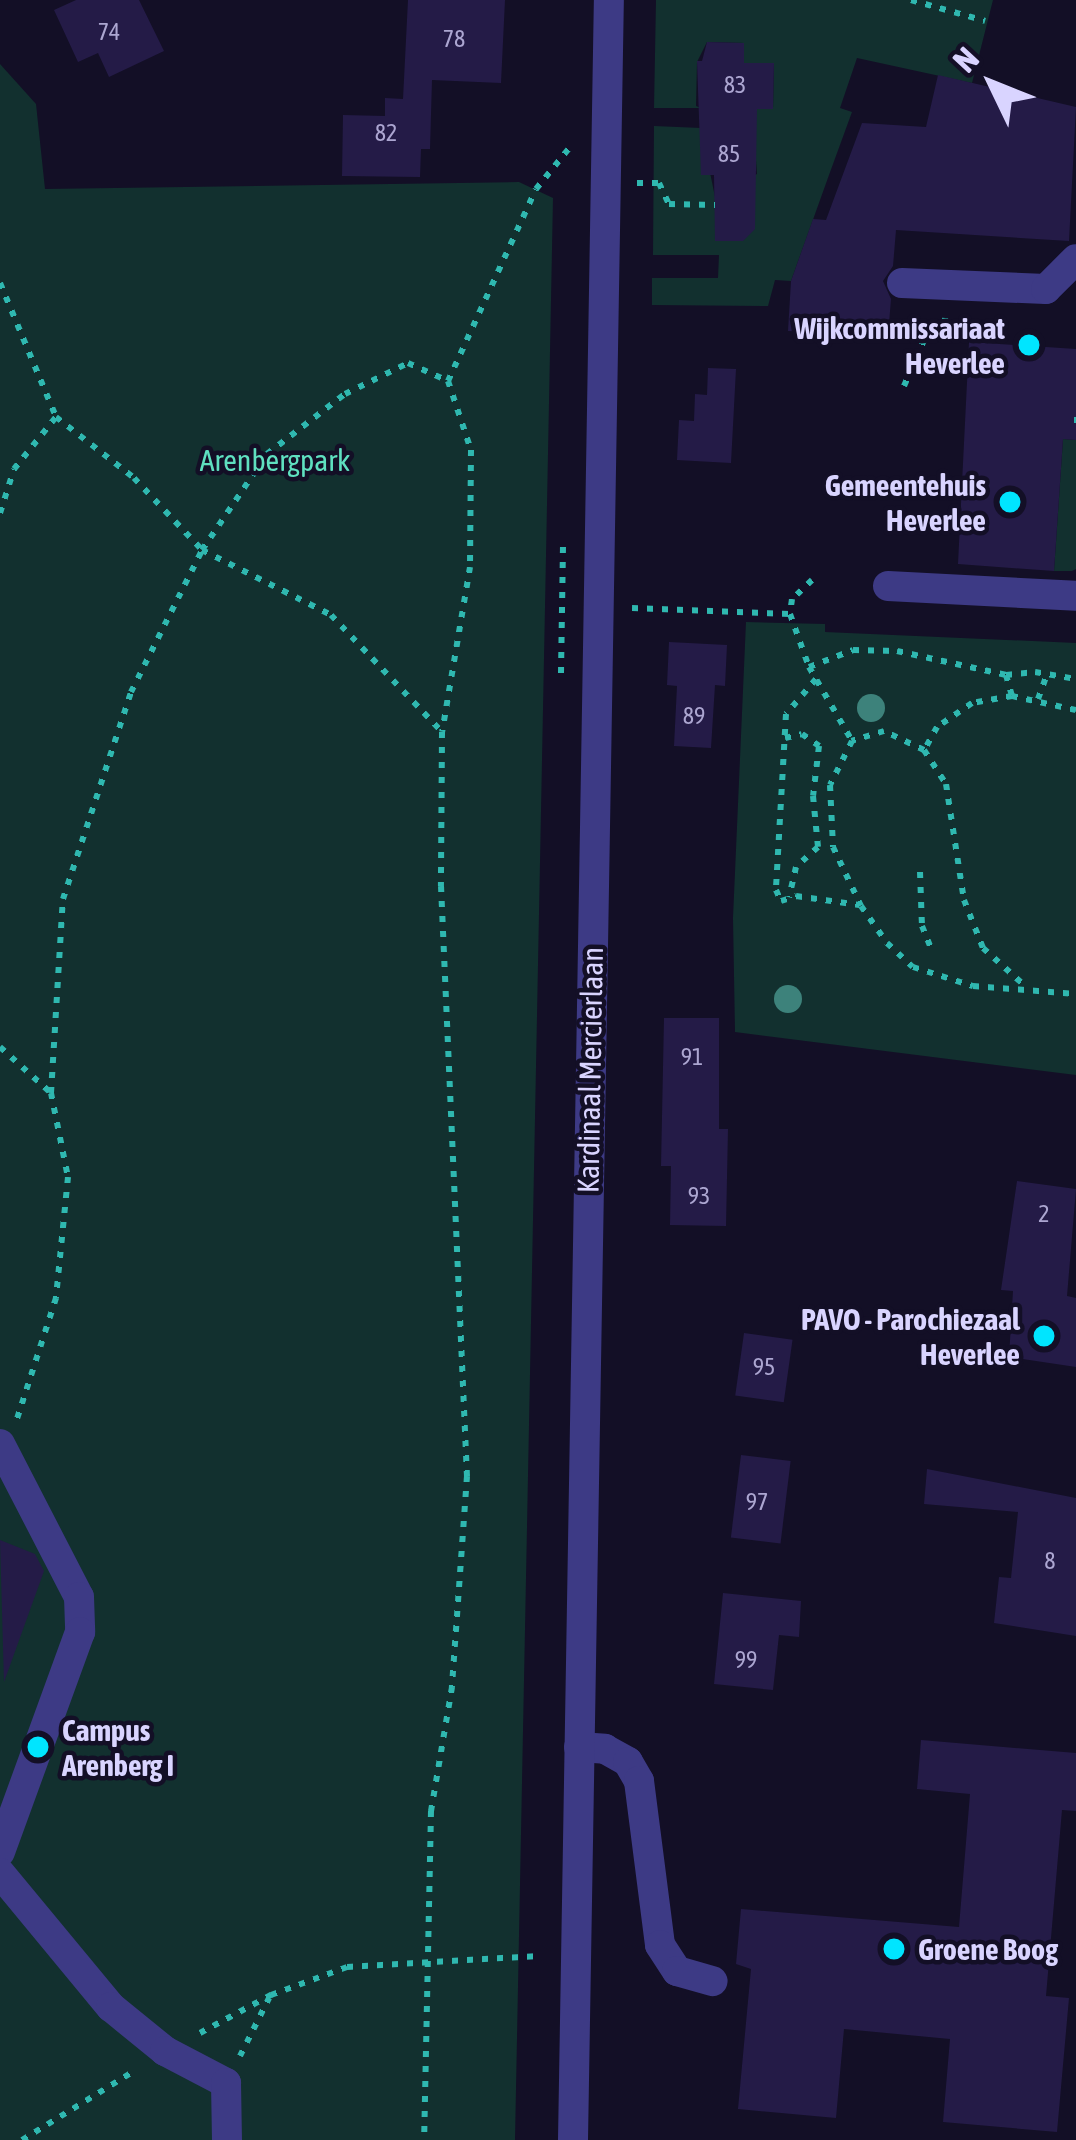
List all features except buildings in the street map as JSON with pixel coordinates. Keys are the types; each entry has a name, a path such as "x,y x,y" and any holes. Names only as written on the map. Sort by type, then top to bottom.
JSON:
{"street":[{"name":"Kardinaal Mercierlaan","path":"573,2140 609,0"},
{"path":"902,283 1046,289 1076,260"},
{"path":"888,586 1076,596"},
{"path":"0,1852 80,1632 79,1598 3,1449"},
{"path":"579,1747 616,1755 639,1781 660,1945 677,1971 713,1981"},
{"path":"0,1873 111,2007 166,2051 226,2083 227,2140"}],"path":[{"path":"911,0 985,21"},
{"path":"424,2140 431,1811 452,1687 467,1475 442,909 442,732 470,567 472,450 448,381 536,189 570,147"},
{"path":"633,183 659,183 669,204 715,205"},
{"path":"0,283 56,417 134,478 202,550 331,615 442,732"},
{"path":"904,386 927,333 944,334"},
{"path":"3,1449 56,1298 68,1177 51,1093 63,899 130,692 202,550 267,454 344,394 408,363 448,381"},
{"path":"0,513 14,469 56,417"},
{"path":"812,580 792,599 790,614 809,667 852,741"},
{"path":"598,606 790,614"},
{"path":"809,667 853,650 897,651 1006,675 1076,679"},
{"path":"1037,699 1047,674"},
{"path":"1006,675 1012,696"},
{"path":"816,679 786,713 776,890 781,901 796,896 861,906"},
{"path":"924,750 937,727 961,709 1012,696 1076,710"},
{"path":"1027,988 983,948 964,900 946,784 924,750 884,731 852,741 830,785 832,847 861,906 886,943 913,967 973,986 1076,994"},
{"path":"785,738 802,734 819,746 814,796 818,847 796,867 788,900"},
{"path":"920,872 922,926 930,946"},
{"path":"0,1047 51,1093"},
{"path":"22,2140 166,2051 271,1995 346,1967 541,1956"},
{"path":"226,2083 271,1995"}],"green space":[{"path":"656,0 993,0 972,83 857,58 840,108 852,112 791,281 775,280 768,306 652,305 652,278 718,278 719,255 653,255 654,126 701,128 715,197 757,174 752,108 773,108 774,64 744,63 744,43 707,42 697,62 696,106 701,108 654,108"},
{"name":"Arenbergpark","path":"0,64 36,104 45,189 519,182 553,198 515,2140 0,2140"},
{"path":"1063,439 1076,440 1076,569 1054,571"},
{"path":"746,622 825,624 825,632 1076,643 1076,1075 735,1032 733,918"}],"place":[{"name":"Wijkcommissariaat Heverlee","path":"1029,345"},
{"name":"Gemeentehuis Heverlee","path":"1010,502"},
{"name":"PAVO - Parochiezaal Heverlee","path":"1044,1336"},
{"name":"Campus Arenberg I","path":"38,1747"},
{"name":"Groene Boog","path":"894,1949"}]}
